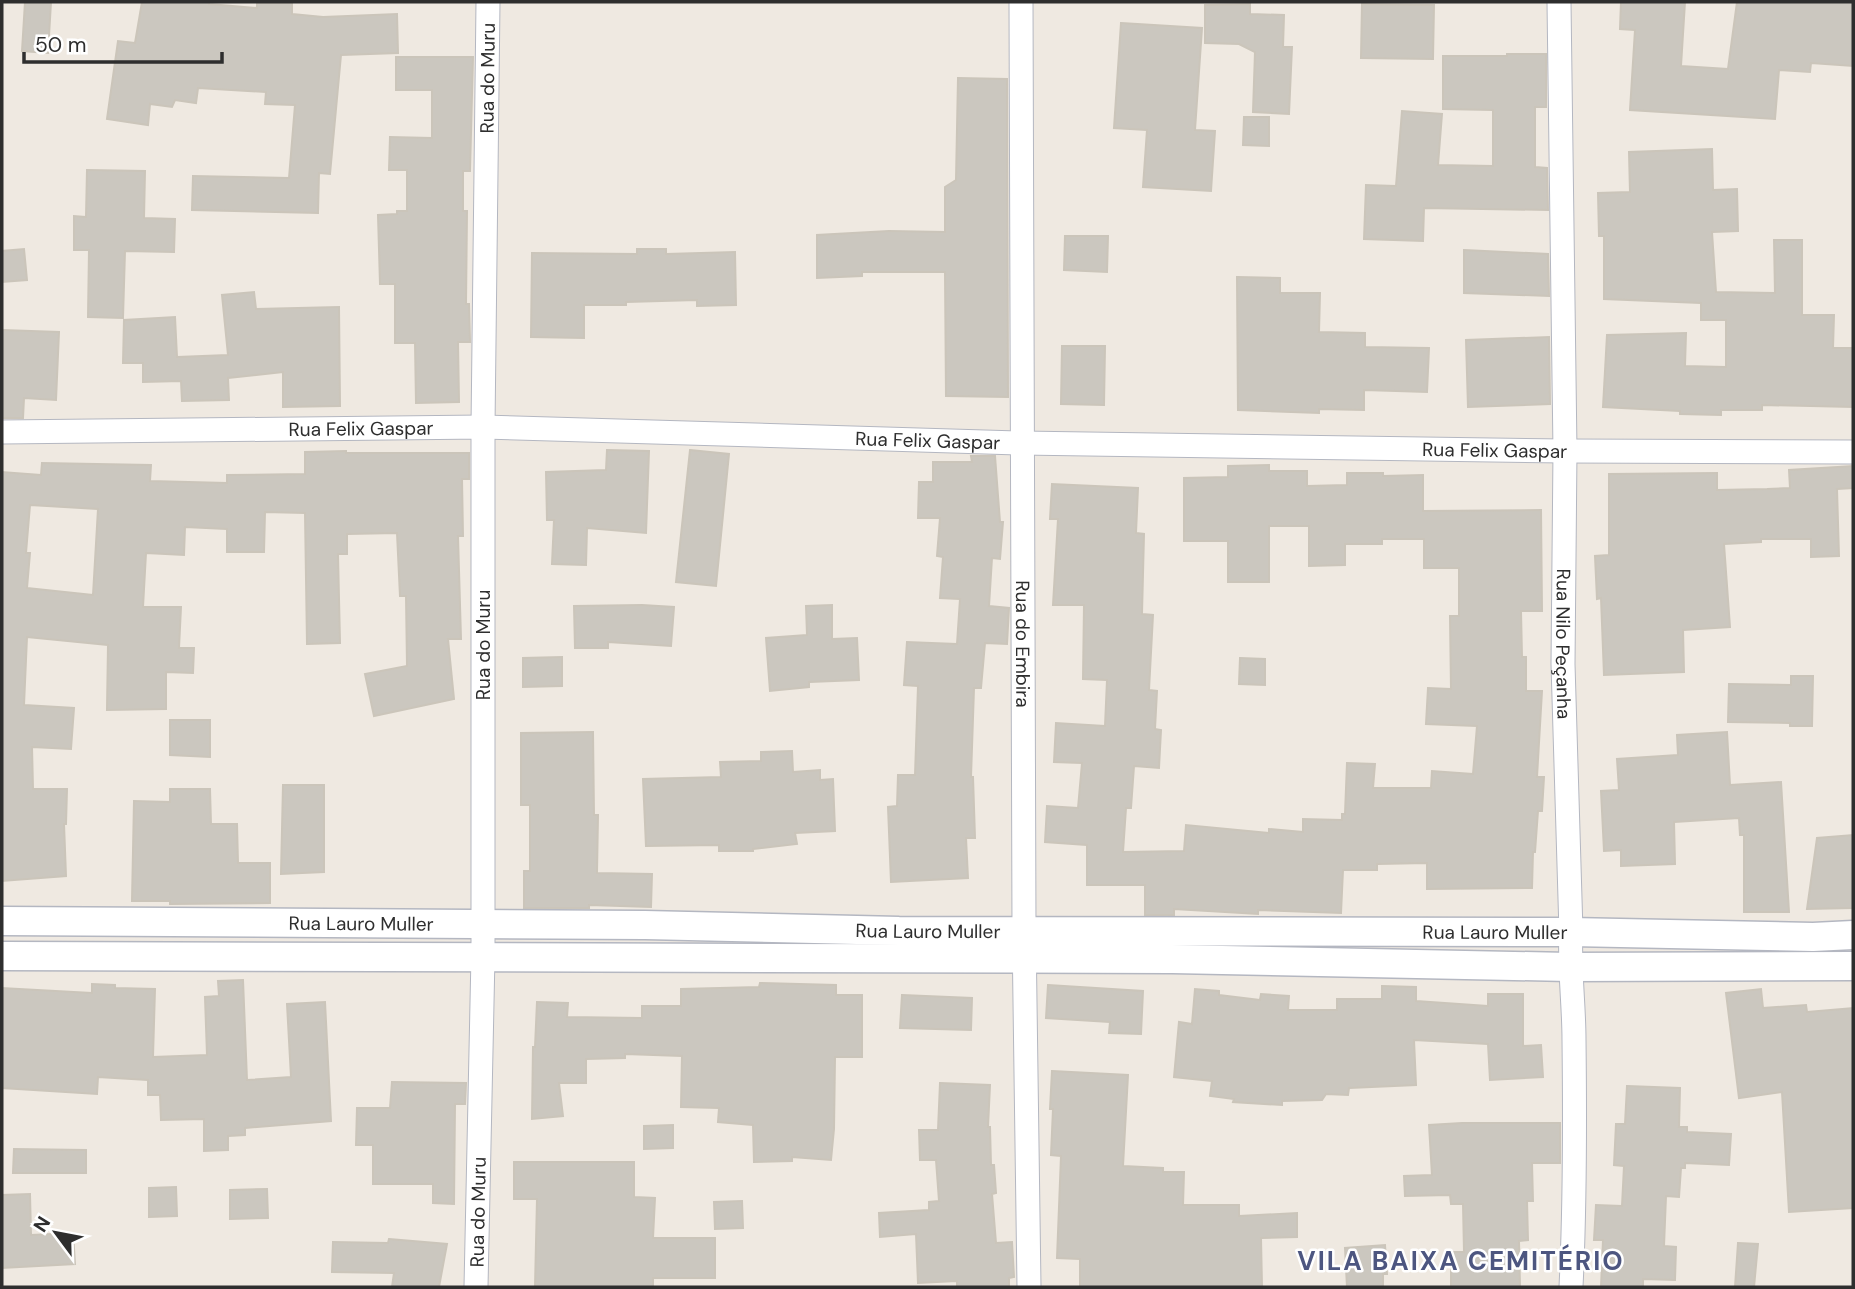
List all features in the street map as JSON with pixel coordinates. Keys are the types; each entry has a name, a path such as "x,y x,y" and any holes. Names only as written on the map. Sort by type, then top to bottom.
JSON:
{"street":[{"name":"Rua do Muru","path":"476,1287 483,956 488,2"},
{"name":"Rua do Embira","path":"1021,2 1024,945 1029,1287"},
{"name":"Rua Nilo Peçanha","path":"1559,2 1564,451 1563,664 1571,932 1569,967 1574,1013 1575,1128 1571,1287"},
{"name":"Rua Felix Gaspar","path":"2,432 484,427 1021,443 1564,451 1853,452"},
{"name":"Rua Lauro Muller","path":"2,921 645,925 900,945"},
{"name":"Rua Lauro Muller","path":"2,956 345,958 1571,932 1813,937 1853,934"},
{"name":"Rua Lauro Muller","path":"1024,945 1172,959 1569,967 1853,967"}],"building":[{"path":"25,2 51,2 48,53 22,51"},
{"path":"142,2 209,2 257,8 257,3 292,3 292,14 323,17 397,14 398,53 341,55 330,174 319,173 318,213 192,210 193,176 289,178 295,105 265,104 266,92 198,88 196,103 175,100 172,107 150,104 148,125 107,119 118,41 135,43"},
{"path":"1621,2 1685,2 1681,66 1728,69 1737,2 1853,2 1853,66 1811,63 1810,72 1779,70 1775,119 1630,110 1635,30 1620,29"},
{"path":"1250,4 1250,14 1284,15 1283,47 1292,47 1289,114 1253,112 1255,52 1239,44 1205,43 1205,5"},
{"path":"1362,4 1434,5 1433,59 1361,58"},
{"path":"1121,23 1202,28 1195,130 1215,131 1211,191 1143,187 1147,130 1114,128"},
{"path":"1546,54 1546,107 1535,107 1535,167 1547,168 1548,210 1424,208 1423,241 1364,239 1366,185 1396,186 1402,111 1442,114 1438,165 1493,166 1493,110 1443,109 1443,56"},
{"path":"396,57 473,57 470,171 463,171 463,211 467,211 466,304 469,304 470,342 458,342 459,402 416,403 415,343 395,343 395,284 380,284 378,215 407,211 407,170 389,170 390,137 432,138 432,90 396,90"},
{"path":"958,78 1007,79 1008,397 946,396 945,272 862,272 862,276 817,278 817,235 889,231 945,232 945,187 956,180"},
{"path":"1244,117 1269,117 1269,146 1243,145"},
{"path":"1712,149 1713,190 1737,189 1738,231 1712,232 1716,292 1775,293 1774,240 1802,240 1802,315 1834,315 1833,348 1853,348 1853,407 1762,405 1762,410 1721,410 1721,415 1603,407 1607,335 1686,333 1685,366 1726,367 1726,320 1701,320 1701,303 1604,299 1604,236 1599,236 1598,193 1630,192 1629,152"},
{"path":"87,170 145,171 144,218 175,219 174,252 125,251 123,318 88,317 89,250 74,250 74,216 86,217"},
{"path":"1065,236 1108,236 1107,272 1064,270"},
{"path":"24,249 27,280 2,282 2,251"},
{"path":"637,249 666,249 666,254 735,252 736,305 697,306 697,300 584,305 584,338 531,337 532,253 637,254"},
{"path":"1464,250 1548,254 1549,296 1464,293"},
{"path":"1237,277 1280,278 1280,293 1320,293 1319,332 1365,333 1365,347 1429,348 1427,392 1364,390 1364,410 1319,409 1319,413 1238,410"},
{"path":"254,292 256,309 339,307 340,406 283,407 283,372 228,378 229,400 182,401 181,381 143,382 143,363 123,363 124,320 175,317 177,357 228,355 222,295"},
{"path":"2,330 59,332 56,400 24,398 23,418 2,418"},
{"path":"1549,337 1550,404 1468,407 1466,340"},
{"path":"1062,346 1105,346 1104,405 1061,404"},
{"path":"607,450 649,451 646,533 587,528 586,565 552,564 554,520 547,520 546,472 606,470"},
{"path":"690,450 729,454 716,586 676,582"},
{"path":"305,452 469,453 469,479 462,479 463,536 458,536 461,639 448,639 454,699 374,716 365,674 407,666 406,596 400,596 397,533 347,534 347,554 338,554 340,643 307,644 305,513 265,512 264,552 227,552 227,529 185,527 184,555 146,553 143,607 181,607 179,648 194,648 193,673 166,672 166,709 107,710 108,645 27,637 24,705 74,708 71,749 32,747 33,789 67,789 64,824 66,876 2,881 2,472 41,475 42,463 151,465 150,481 227,483 227,475 305,474","holes":["30,505 98,509 93,595 27,588 30,553 26,553"]},
{"path":"971,456 995,456 1000,522 1003,522 1000,559 992,558 989,606 1009,608 1007,644 985,643 981,688 974,688 971,777 975,838 966,838 968,878 891,882 888,807 897,806 898,775 915,775 918,686 904,685 907,642 957,644 960,599 940,598 943,557 937,556 940,518 918,518 919,482 933,482 933,462 972,462"},
{"path":"1269,465 1269,471 1307,471 1307,486 1347,485 1347,473 1423,475 1423,511 1541,510 1542,611 1521,611 1522,657 1526,657 1526,691 1542,691 1537,777 1544,777 1542,811 1538,811 1533,852 1532,888 1427,889 1427,863 1377,864 1377,870 1343,870 1341,913 1258,910 1258,914 1174,909 1174,915 1145,915 1145,885 1087,885 1087,845 1045,842 1047,806 1078,808 1082,763 1054,762 1056,723 1105,726 1107,680 1083,679 1084,605 1053,605 1058,519 1050,519 1052,484 1138,488 1136,533 1144,534 1142,614 1153,615 1149,690 1157,691 1155,729 1161,730 1159,768 1134,766 1131,808 1126,808 1123,852 1184,851 1186,825 1269,833 1269,829 1303,832 1303,819 1342,820 1342,814 1345,814 1347,763 1375,764 1373,788 1431,788 1432,771 1473,774 1477,726 1426,724 1428,688 1451,689 1450,616 1459,616 1459,568 1424,568 1424,539 1382,539 1382,544 1345,544 1345,565 1309,566 1309,526 1269,526 1269,582 1228,582 1228,541 1184,541 1184,478 1228,477 1228,466"},
{"path":"1853,466 1853,488 1837,489 1839,556 1811,557 1811,539 1761,539 1761,542 1724,544 1730,627 1683,630 1684,672 1604,675 1601,598 1597,599 1595,556 1609,555 1609,474 1717,473 1717,490 1767,489 1790,488 1789,470"},
{"path":"832,605 832,639 857,638 859,680 809,682 809,687 770,691 766,638 807,635 806,606"},
{"path":"574,606 674,607 671,646 608,642 608,648 575,648"},
{"path":"562,657 562,686 523,687 523,658"},
{"path":"1240,658 1265,659 1265,685 1239,684"},
{"path":"1791,676 1813,676 1812,726 1728,722 1729,684 1791,685"},
{"path":"170,720 210,720 210,757 170,755"},
{"path":"593,732 594,815 598,815 597,873 652,874 651,907 589,905 589,908 524,908 524,871 530,871 530,805 521,805 521,733"},
{"path":"1727,732 1730,785 1781,782 1789,912 1744,912 1744,835 1740,835 1739,818 1674,822 1675,864 1621,866 1621,850 1604,851 1601,791 1619,790 1617,759 1678,755 1677,735"},
{"path":"792,751 793,772 820,770 820,780 833,779 835,831 795,833 797,844 753,851 719,851 719,845 646,846 643,779 721,777 720,762 761,761 761,752"},
{"path":"283,785 324,785 324,872 281,874"},
{"path":"170,789 210,789 211,824 237,824 238,863 270,863 270,903 170,904 170,901 132,901 134,801 170,802"},
{"path":"1853,835 1853,908 1807,909 1817,838"},
{"path":"243,980 247,1080 291,1077 287,1004 325,1002 331,1121 245,1128 245,1135 228,1136 228,1150 204,1151 204,1119 161,1120 160,1095 148,1095 148,1080 98,1077 97,1094 2,1088 2,988 92,993 92,984 115,985 115,988 155,989 153,1057 207,1055 205,997 219,996 218,981"},
{"path":"760,983 836,985 836,995 862,995 862,1057 835,1057 831,1160 792,1157 792,1161 754,1162 753,1125 718,1122 719,1108 681,1107 682,1056 625,1054 625,1058 586,1059 586,1083 559,1083 563,1116 532,1119 537,1002 568,1003 567,1017 642,1018 642,1006 681,1006 681,989 759,987"},
{"path":"1048,985 1143,991 1141,1034 1109,1033 1110,1022 1046,1018"},
{"path":"1382,986 1416,987 1416,1001 1488,1006 1488,994 1523,994 1523,1046 1541,1045 1543,1077 1490,1080 1488,1044 1414,1040 1416,1085 1349,1088 1348,1095 1326,1094 1322,1100 1282,1101 1282,1105 1233,1102 1234,1099 1210,1096 1212,1081 1174,1077 1179,1022 1192,1024 1195,989 1260,1000 1261,994 1289,996 1288,1010 1337,1010 1337,999 1382,999"},
{"path":"1761,989 1763,1008 1806,1005 1807,1012 1853,1008 1853,1208 1789,1212 1782,1092 1739,1098 1726,993"},
{"path":"902,995 972,998 971,1030 900,1028"},
{"path":"1052,1071 1128,1075 1123,1166 1184,1172 1183,1205 1239,1205 1239,1216 1297,1213 1297,1237 1261,1238 1262,1287 1080,1287 1080,1259 1057,1258 1061,1156 1051,1155"},
{"path":"392,1082 466,1083 465,1104 455,1104 454,1204 433,1203 433,1184 373,1184 373,1145 356,1145 357,1108 390,1108"},
{"path":"940,1083 990,1085 988,1127 996,1193 992,1194 996,1243 1012,1242 1014,1277 1009,1278 1009,1287 957,1287 957,1281 918,1283 916,1234 880,1237 879,1213 929,1210 929,1202 939,1201 936,1160 920,1160 919,1130 938,1130"},
{"path":"1627,1086 1680,1088 1679,1127 1687,1127 1687,1132 1731,1134 1729,1165 1685,1163 1685,1168 1681,1168 1679,1197 1666,1196 1664,1246 1676,1247 1675,1280 1643,1279 1643,1287 1601,1287 1603,1240 1594,1240 1596,1205 1622,1206 1624,1166 1614,1165 1616,1124 1625,1124"},
{"path":"1560,1123 1560,1163 1532,1163 1533,1201 1527,1201 1528,1240 1519,1241 1520,1287 1451,1287 1451,1252 1464,1252 1463,1204 1451,1204 1450,1195 1405,1196 1404,1176 1432,1175 1429,1125"},
{"path":"673,1125 673,1148 644,1149 644,1126"},
{"path":"14,1149 86,1150 86,1173 13,1173"},
{"path":"514,1162 634,1162 634,1197 655,1198 653,1238 715,1238 715,1278 653,1278 653,1287 535,1287 537,1199 514,1199"},
{"path":"176,1187 177,1216 149,1217 149,1188"},
{"path":"267,1189 268,1218 230,1219 230,1190"},
{"path":"30,1194 31,1235 73,1233 75,1264 2,1268 2,1195"},
{"path":"742,1201 743,1228 715,1229 714,1202"},
{"path":"389,1239 447,1244 439,1287 392,1287 394,1273 332,1272 333,1242 388,1243"},
{"path":"1738,1243 1758,1244 1754,1287 1735,1287"},
{"path":"1385,1245 1387,1274 1383,1274 1383,1287 1347,1287 1345,1248"}],"district":[{"name":"VILA BAIXA CEMITÉRIO","path":"1461,1261"}]}
